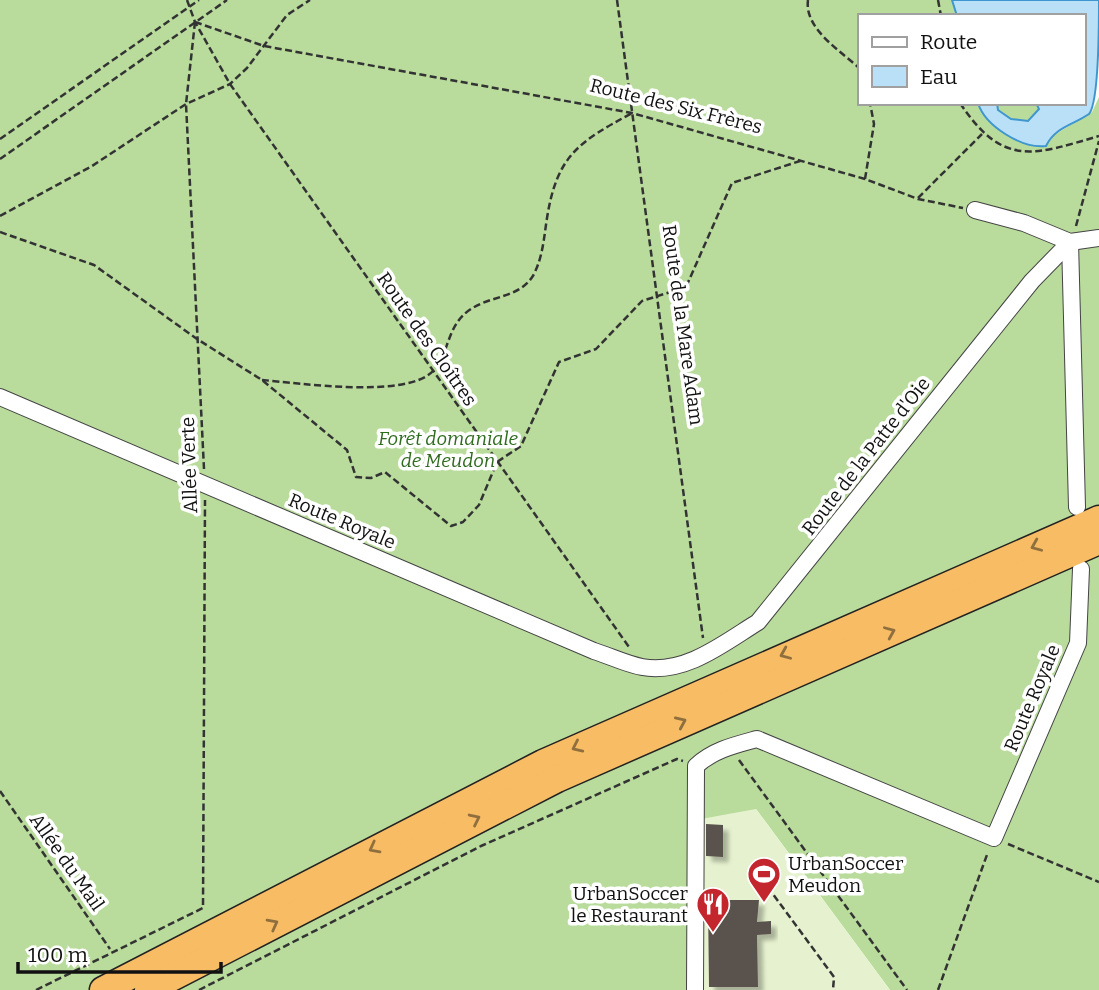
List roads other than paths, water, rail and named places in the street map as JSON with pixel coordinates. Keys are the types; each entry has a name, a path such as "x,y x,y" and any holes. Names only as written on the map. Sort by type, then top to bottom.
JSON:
{"highway":[{"path":"103,990 543,763 1088,513"},
{"path":"148,990 430,842 568,774 1099,541"}],"street":[{"path":"975,210 1024,223 1070,242 1099,238"},
{"path":"1070,242 1088,513"},
{"name":"Route de la Patte d'Oie","path":"672,666 705,656 758,622 1032,281 1070,242"},
{"name":"Route Royale","path":"0,397 594,651 643,667 672,666"},
{"name":"Route Royale","path":"695,990 696,766 705,757 729,746 757,739 993,838 1078,643 1081,569"}],"water":[{"path":"952,0 1099,0 1097,78 1089,114 1059,130 1046,146 1036,146 1016,140 996,128 979,105 997,105 998,110 1011,119 1028,121 1039,109 1037,105 1085,105 1085,14 956,14"}],"place":[{"name":"UrbanSoccer Meudon","path":"764,904"},
{"name":"UrbanSoccer le Restaurant","path":"713,934"}],"park label":[{"name":"Forêt domaniale de Meudon","path":"448,449"}]}
